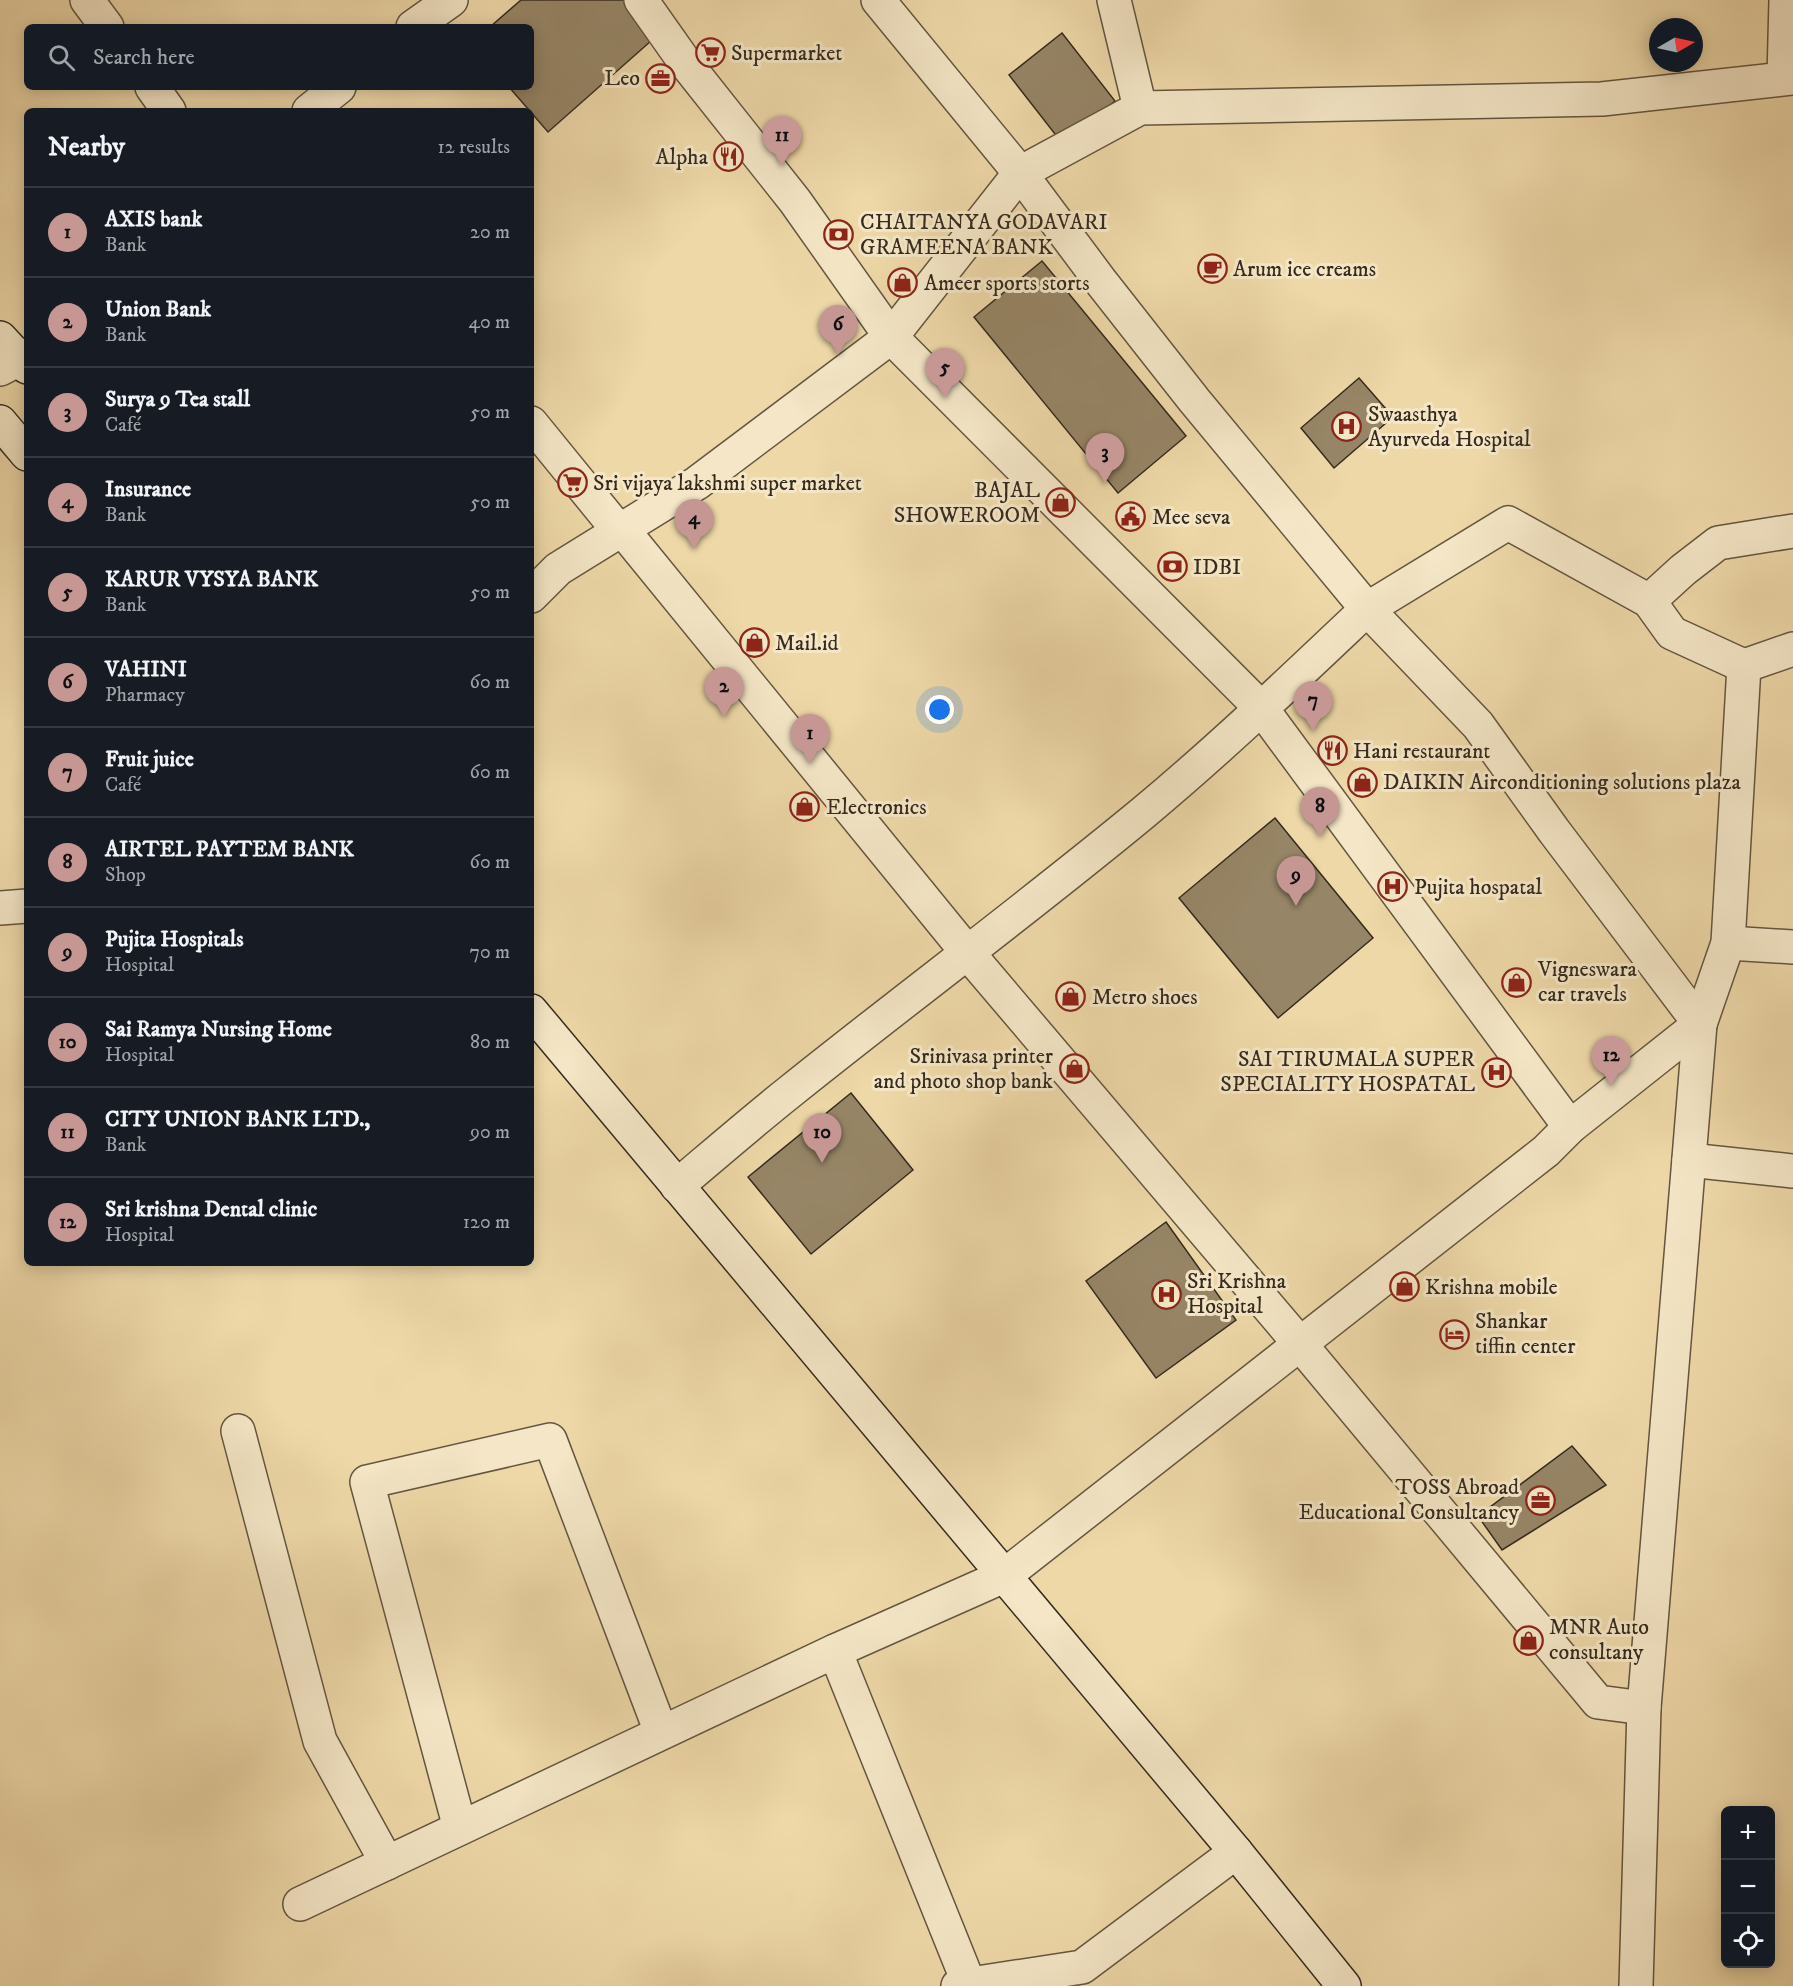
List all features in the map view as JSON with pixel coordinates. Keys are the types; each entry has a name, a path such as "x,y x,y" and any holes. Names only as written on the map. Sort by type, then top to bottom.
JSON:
{"street":[{"path":"87,0 105,24"},
{"path":"417,24 451,0"},
{"path":"641,0 684,62 795,201 891,337 1262,709 1570,1127"},
{"path":"878,0 1020,173 1187,391 1367,609 1478,725 1554,831 1700,1024"},
{"path":"1114,0 1140,108"},
{"path":"534,594 558,569 697,483 891,337 1020,173 1140,108 1602,99 1788,78 1786,0"},
{"path":"154,90 168,108"},
{"path":"313,108 335,90"},
{"path":"0,422 24,450"},
{"path":"534,427 619,531 622,529"},
{"path":"677,1186 790,1091 967,952 1011,921 1145,812 1262,709 1367,609 1508,523 1649,601 1672,633 1744,666 1793,649"},
{"path":"622,529 967,952 1300,1344 1598,1702 1644,1708"},
{"path":"1649,601 1683,570 1718,543 1793,531"},
{"path":"1636,1986 1644,1708 1700,1024 1728,943 1744,666"},
{"path":"0,908 24,906"},
{"path":"1728,943 1793,947"},
{"path":"534,1015 1236,1852 1344,1986"},
{"path":"300,1904 834,1651 1005,1576 1546,1151 1570,1127 1700,1024"},
{"path":"1689,1160 1793,1171"},
{"path":"238,1431 320,1741 387,1863"},
{"path":"460,1828 367,1482 550,1440 662,1732"},
{"path":"834,1651 964,1985 1080,1976 1236,1852"}],"building":[{"path":"521,0 631,0 660,33 548,132 534,116 534,108 527,108 512,90 534,90 534,24 493,24"},
{"path":"1062,33 1115,101 1062,143 1009,75"},
{"path":"1042,261 1186,436 1118,493 974,317"},
{"path":"1359,378 1393,417 1334,468 1301,428"},
{"path":"1275,818 1373,938 1278,1018 1179,898"},
{"path":"851,1093 913,1170 811,1254 748,1177"},
{"path":"1166,1222 1236,1320 1156,1378 1086,1281"},
{"name":"TOSS Abroad Educational Consultancy","path":"1572,1446 1606,1485 1502,1550 1478,1516"}],"place":[{"name":"Supermarket","path":"710,53"},
{"name":"Leo","path":"661,78"},
{"name":"Alpha","path":"729,157"},
{"name":"CITY UNION BANK LTD.,","path":"782,166"},
{"name":"CHAITANYA GODAVARI GRAMEENA BANK","path":"839,235"},
{"name":"Arum ice creams","path":"1212,269"},
{"name":"Ameer sports storts","path":"903,283"},
{"name":"VAHINI","path":"838,355"},
{"name":"KARUR VYSYA BANK","path":"945,398"},
{"name":"Swaasthya Ayurveda Hospital","path":"1347,427"},
{"name":"Sri vijaya lakshmi super market","path":"572,483"},
{"name":"Surya 9 Tea stall","path":"1105,483"},
{"name":"BAJAL SHOWEROOM","path":"1061,503"},
{"name":"Mee seva","path":"1131,517"},
{"name":"Insurance","path":"694,549"},
{"name":"IDBI","path":"1172,567"},
{"name":"Mail.id","path":"754,643"},
{"name":"Union Bank","path":"724,717"},
{"name":"Fruit juice","path":"1313,731"},
{"name":"Hani restaurant","path":"1332,751"},
{"name":"AXIS bank","path":"810,764"},
{"name":"DAIKIN Airconditioning solutions plaza","path":"1362,782"},
{"name":"Electronics","path":"805,807"},
{"name":"AIRTEL PAYTEM BANK","path":"1320,837"},
{"name":"Pujita hospatal","path":"1393,887"},
{"name":"Pujita Hospitals","path":"1296,906"},
{"name":"Vigneswara car travels","path":"1517,982"},
{"name":"Metro shoes","path":"1071,997"},
{"name":"Srinivasa printer and photo shop bank","path":"1074,1069"},
{"name":"SAI TIRUMALA SUPER SPECIALITY HOSPATAL","path":"1496,1072"},
{"name":"Sri krishna Dental clinic","path":"1611,1086"},
{"name":"Sai Ramya Nursing Home","path":"822,1163"},
{"name":"Krishna mobile","path":"1404,1287"},
{"name":"Sri Krishna Hospital","path":"1166,1294"},
{"name":"Shankar tiffin center","path":"1454,1334"},
{"name":"TOSS Abroad Educational Consultancy","path":"1540,1500"},
{"name":"MNR Auto consultany","path":"1528,1640"}]}
